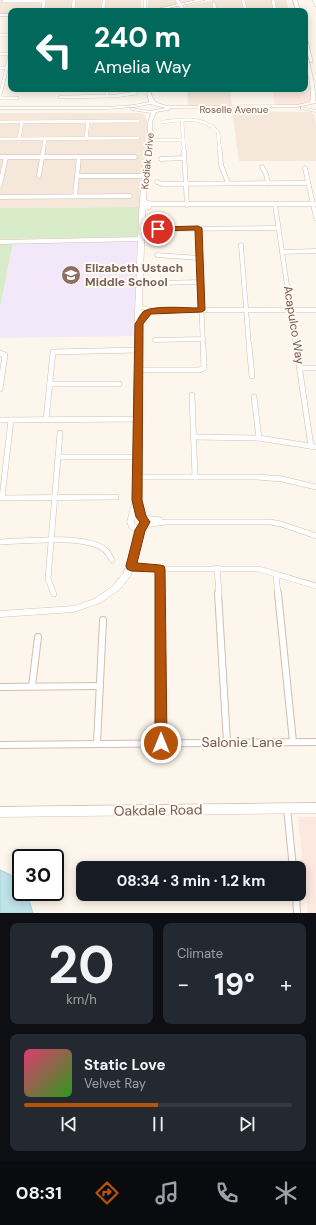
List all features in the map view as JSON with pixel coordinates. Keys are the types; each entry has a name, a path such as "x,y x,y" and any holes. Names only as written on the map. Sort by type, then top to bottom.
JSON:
{"street":[{"path":"176,0 182,8"},
{"path":"165,8 204,0"},
{"path":"314,0 316,5"},
{"path":"4,1 44,1"},
{"path":"214,4 215,8"},
{"path":"308,49 314,70 314,107"},
{"path":"308,59 311,70 314,70"},
{"path":"8,64 2,82 0,97 17,98"},
{"path":"308,64 316,87"},
{"path":"0,68 7,68"},
{"path":"60,96 107,96 124,95 136,92"},
{"path":"149,92 151,101 156,104"},
{"path":"0,109 107,108 145,104 148,101 149,92"},
{"name":"Roselle Avenue","path":"145,104 156,104 166,107 314,107"},
{"name":"Kodiak Drive","path":"136,547 130,522 135,511 137,500 138,477 139,310 142,218 147,205 143,197 144,176 150,140 149,114 141,107 145,104"},
{"name":"Kodiak Drive","path":"150,126 152,115 160,108 156,104"},
{"name":"Roselle Avenue","path":"145,111 166,109 314,107"},
{"path":"0,109 132,109 145,111"},
{"path":"86,139 88,121"},
{"path":"0,122 138,121"},
{"path":"182,121 187,205"},
{"path":"19,139 22,122"},
{"path":"163,122 203,122 215,127 218,132 221,164 228,183"},
{"path":"0,139 138,138"},
{"path":"39,176 45,139"},
{"path":"150,140 183,140"},
{"path":"0,157 136,157"},
{"path":"0,185 6,157"},
{"path":"75,196 79,157"},
{"path":"162,159 184,158"},
{"path":"262,167 266,174 268,183"},
{"path":"305,168 316,218"},
{"path":"77,176 144,176"},
{"path":"157,182 162,184 308,183"},
{"path":"0,197 130,196"},
{"name":"Acapulco Way","path":"275,204 300,368 314,446"},
{"path":"147,205 314,204"},
{"path":"139,370 199,370 204,368 198,228"},
{"path":"158,229 278,228"},
{"path":"0,242 142,239"},
{"path":"240,245 252,376"},
{"path":"282,252 316,251"},
{"path":"157,255 200,258"},
{"path":"157,282 201,282"},
{"path":"140,296 147,310"},
{"path":"139,310 316,310"},
{"path":"139,324 147,310"},
{"path":"155,340 203,339"},
{"path":"46,420 54,352 139,350"},
{"path":"0,386 5,355 1,353"},
{"path":"300,368 316,368"},
{"path":"50,384 119,384"},
{"path":"192,396 195,477"},
{"path":"254,397 259,438"},
{"path":"0,420 138,419"},
{"path":"11,420 2,498 116,497"},
{"path":"54,594 48,579 60,434"},
{"path":"194,437 259,438 314,446"},
{"path":"58,457 138,457"},
{"path":"138,477 282,479 316,487"},
{"name":"Kodiak Drive","path":"3,613 58,612 86,606 97,601 116,588 128,573 131,566 142,522 137,500"},
{"path":"132,518 136,516 142,522"},
{"path":"132,527 142,522 270,522 281,524 316,536"},
{"path":"0,542 91,542 104,548 112,560"},
{"path":"131,566 160,569 259,569 316,586"},
{"path":"217,568 227,742"},
{"path":"160,569 161,743"},
{"path":"276,575 293,742"},
{"path":"97,744 103,620"},
{"path":"32,686 38,637"},
{"path":"0,686 100,686"},
{"name":"Salonie Lane","path":"0,745 316,742"},
{"path":"287,808 292,861"},
{"name":"Oakdale Road","path":"0,812 316,808"},
{"path":"296,901 297,913"}],"shaded area":[{"path":"0,0 141,0 141,8 8,8 8,14 0,14"},
{"path":"148,0 196,0 157,8 147,8"},
{"path":"214,0 286,0 288,8 172,8"},
{"path":"308,88 313,88 312,101 299,106 275,106 273,92 308,92"},
{"path":"187,92 230,92 232,106 188,106"},
{"path":"232,111 311,112 314,114 316,124 316,161 239,161"},
{"path":"0,113 144,114 147,121 148,144 140,183 140,207 0,208"},
{"name":"Elizabeth Ustach Middle School","path":"13,243 137,243 134,336 0,338 0,308"},
{"path":"298,817 316,817 316,913 308,913 306,894 306,861 303,861"}],"green space":[{"path":"140,207 138,235 135,237 0,239 0,208"},
{"path":"13,243 0,308 0,244"}],"water":[{"path":"0,870 12,876 12,901 29,901 33,913 0,913"}],"place":[{"name":"Elizabeth Ustach Middle School","path":"71,275"}],"route":[{"path":"158,229 198,228 202,310 164,310 149,312 139,324 137,500 141,517 145,522 140,530 131,566 160,569 161,743"}]}
